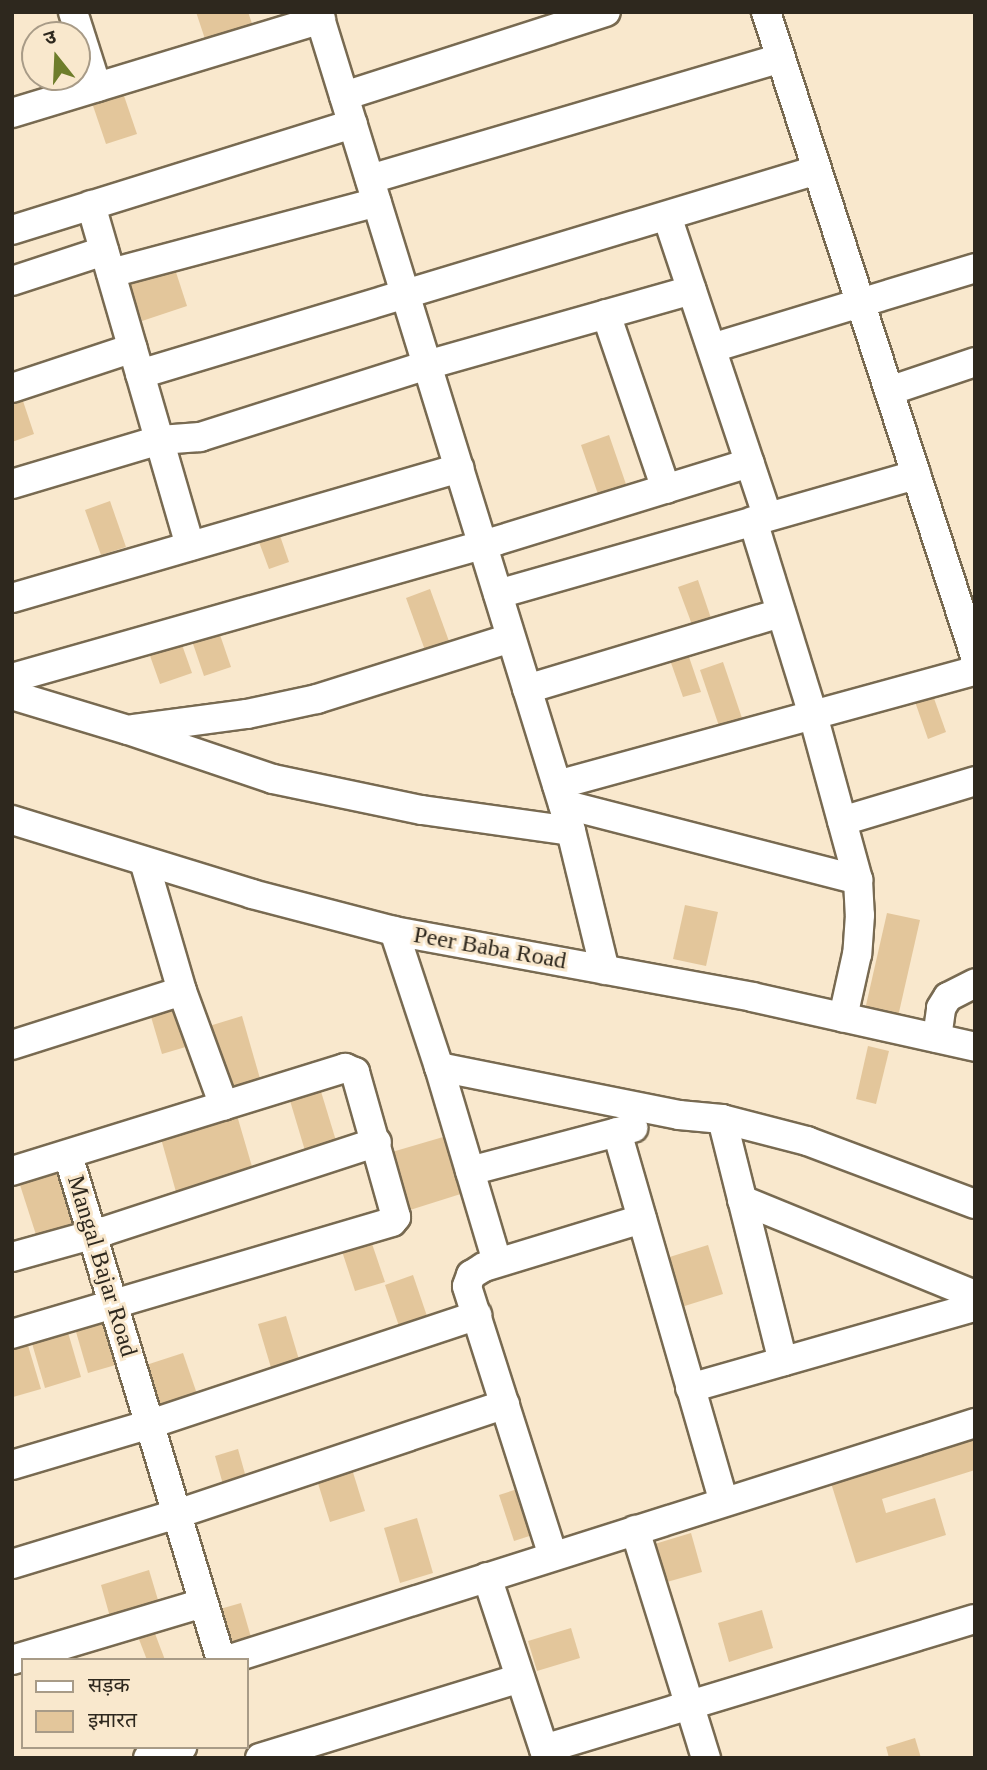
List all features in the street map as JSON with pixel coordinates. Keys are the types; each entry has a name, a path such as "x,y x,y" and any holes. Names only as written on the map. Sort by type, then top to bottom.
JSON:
{"street":[{"path":"73,12 96,88"},
{"path":"344,96 607,12"},
{"path":"766,12 975,656"},
{"path":"12,113 319,16 560,794 605,970"},
{"path":"12,281 108,262 373,190 781,58"},
{"path":"12,230 353,124"},
{"path":"12,388 136,361 405,295 817,170"},
{"path":"91,205 190,546"},
{"path":"667,216 750,463 781,613 813,715 858,880 860,915 857,954 844,1017"},
{"path":"712,348 975,268"},
{"path":"12,484 159,440 200,437 427,365 692,290"},
{"path":"606,314 666,489"},
{"path":"889,391 975,362"},
{"path":"12,678 483,545 750,463"},
{"path":"12,598 459,467"},
{"path":"498,594 916,475"},
{"path":"527,689 781,613"},
{"path":"128,730 247,714 317,699 510,638"},
{"path":"560,794 813,715 975,671"},
{"path":"12,695 128,730 273,779 422,810 571,831"},
{"path":"842,821 975,781"},
{"path":"560,794 858,880"},
{"name":"Peer Baba Road","path":"12,820 252,894 394,931 844,1017 975,1047"},
{"path":"144,861 182,991 224,1106"},
{"path":"394,931 439,1067 497,1262"},
{"path":"937,1038 941,1008 948,997 975,984"},
{"path":"12,1045 182,991"},
{"path":"439,1067 679,1115 722,1119 807,1141 975,1204"},
{"name":"Mangal Bajar Road","path":"220,1658 68,1156 345,1068 351,1069 377,1142"},
{"path":"470,1171 679,1115"},
{"path":"722,1119 783,1361"},
{"path":"617,1132 724,1502"},
{"path":"12,1257 93,1234 377,1142 396,1211 392,1222 12,1334"},
{"path":"12,1171 68,1156"},
{"path":"742,1200 975,1295"},
{"path":"553,1556 467,1286 471,1275 497,1262 642,1219"},
{"path":"690,1388 975,1307"},
{"path":"12,1465 150,1424 477,1315"},
{"path":"12,1564 177,1514 505,1404"},
{"path":"232,1658 975,1423"},
{"path":"635,1530 706,1758"},
{"path":"487,1577 545,1754 690,1706 975,1619"},
{"path":"12,1660 203,1603"},
{"path":"260,1758 520,1678"},
{"path":"248,1740 254,1758"},
{"path":"148,1758 176,1749"}],"building":[{"path":"196,12 248,12 255,32 208,48"},
{"path":"121,87 137,134 106,144 90,97"},
{"path":"173,263 187,306 142,321 127,279"},
{"path":"21,395 34,434 12,442 12,398"},
{"path":"609,435 628,490 600,500 581,445"},
{"path":"110,501 126,547 101,555 85,510"},
{"path":"277,527 289,562 269,569 256,534"},
{"path":"698,580 713,624 694,630 678,587"},
{"path":"430,589 450,644 426,653 406,598"},
{"path":"218,629 231,667 204,676 191,638"},
{"path":"181,642 192,673 160,684 149,653"},
{"path":"688,654 701,692 683,697 670,660"},
{"path":"723,662 743,721 720,729 700,670"},
{"path":"931,690 946,732 928,739 913,696"},
{"path":"685,905 718,912 706,966 673,959"},
{"path":"887,913 920,920 897,1021 864,1014"},
{"path":"177,1002 189,1046 162,1054 149,1010"},
{"path":"242,1016 261,1082 226,1092 206,1027"},
{"path":"868,1046 889,1051 876,1104 856,1099"},
{"path":"319,1085 337,1144 306,1154 288,1094"},
{"path":"236,1112 253,1170 176,1192 160,1135"},
{"path":"450,1135 467,1192 410,1210 392,1152"},
{"path":"59,1172 78,1230 39,1244 20,1185"},
{"path":"368,1232 385,1282 355,1291 339,1242"},
{"path":"708,1245 723,1294 675,1309 660,1260"},
{"path":"413,1275 429,1322 401,1332 385,1285"},
{"path":"105,1316 119,1364 88,1373 74,1325"},
{"path":"286,1316 300,1363 272,1371 258,1324"},
{"path":"67,1329 81,1377 45,1388 31,1340"},
{"path":"27,1342 41,1389 13,1397 12,1347"},
{"path":"183,1353 197,1394 157,1407 143,1366"},
{"path":"975,1438 975,1470 882,1499 886,1513 935,1498 946,1535 856,1563 831,1483"},
{"path":"238,1449 247,1481 224,1488 215,1456"},
{"path":"351,1466 365,1511 330,1522 316,1477"},
{"path":"527,1486 542,1532 514,1541 499,1495"},
{"path":"417,1518 433,1573 400,1583 384,1528"},
{"path":"691,1533 702,1572 660,1584 648,1546"},
{"path":"149,1570 161,1610 112,1624 101,1585"},
{"path":"241,1603 253,1644 232,1650 220,1609"},
{"path":"762,1610 773,1648 729,1662 718,1623"},
{"path":"151,1623 164,1658 146,1658 135,1629"},
{"path":"571,1628 580,1658 537,1671 528,1641"},
{"path":"915,1738 921,1758 889,1758 886,1747"}]}
